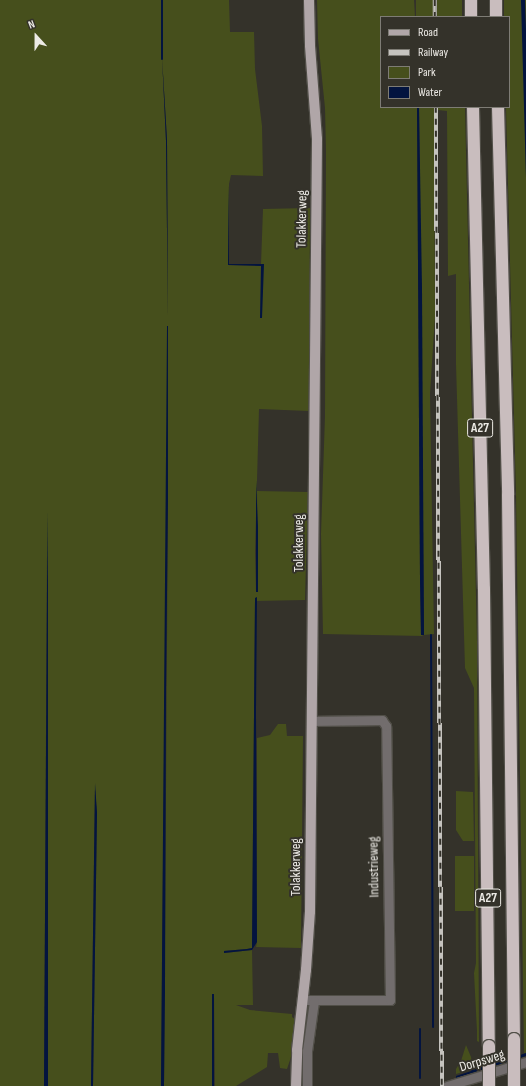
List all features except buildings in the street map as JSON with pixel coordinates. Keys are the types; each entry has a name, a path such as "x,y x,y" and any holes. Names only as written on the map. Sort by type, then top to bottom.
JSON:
{"highway":[{"path":"471,0 471,16"},
{"path":"496,0 496,16"},
{"name":"A27","path":"473,108 484,612 489,1086"},
{"name":"A27","path":"498,108 508,495 514,1086"}],"main road":[{"name":"Tolakkerweg","path":"296,1086 296,1050 308,1000 310,912 317,139 310,45 309,0"}],"street":[{"name":"Industrieweg","path":"308,1000 390,1000 386,726 382,720 312,721"},
{"path":"307,1086 308,1000"},
{"name":"Dorpsweg","path":"447,1086 526,1062"}],"green space":[{"path":"0,0 229,0 230,32 254,32 255,69 262,126 263,176 231,175 229,184 228,265 261,266 264,264 261,264 263,209 310,208 309,411 259,409 255,552 256,592 258,592 257,491 308,492 305,600 255,601 252,948 224,951 224,953 252,950 253,1005 236,1005 250,1010 292,1014 292,1017 296,1020 292,1054 287,1069 280,1068 278,1053 268,1053 267,1067 236,1086 215,1086 214,995 212,995 213,1086 164,1086 168,326 161,1086 93,1086 97,813 95,789 91,1086 48,1086 47,553 44,1086 0,1086","holes":["162,57 167,140 168,320 166,141"]},
{"path":"317,0 414,0 415,16 380,16 380,108 417,108 420,579 421,634 423,636 323,634 321,534 325,416 326,151 325,108 318,39"},
{"path":"416,0 433,0 433,16 416,16"},
{"path":"437,0 462,0 462,16 437,16"},
{"path":"504,0 526,0 526,1053 524,1053 516,494 506,108 510,108 510,16 504,16"},
{"path":"419,108 434,108 435,316 430,394 434,634 424,635"},
{"path":"438,108 465,108 477,642 479,1042 477,1041 474,973 476,963 474,688 465,668 456,364 456,274 448,276 447,111 438,110"},
{"path":"278,724 286,724 287,736 303,736 301,948 256,947 257,738 270,735"},
{"path":"456,791 473,792 474,841 463,841 456,830"},
{"path":"455,856 474,856 474,911 455,911"},
{"path":"466,1045 471,1057 473,1069 456,1074 456,1069 461,1061"}],"water":[{"path":"521,0 525,0 526,30 526,178"},
{"path":"162,57 167,140 168,320 166,141"},
{"path":"417,108 419,108 422,288 424,635 421,635"},
{"path":"229,184 229,264 264,264 262,318 260,318 261,266 228,265"},
{"path":"167,326 168,499 165,990 164,1086 161,1086"},
{"path":"256,481 258,527 258,592 256,592"},
{"path":"48,511 48,1086 44,1086 47,587"},
{"path":"257,597 257,942 252,950 224,953 224,951 252,948 255,598"},
{"path":"95,783 97,813 93,1086 91,1086"},
{"path":"212,994 214,994 214,1086 212,1086"},
{"path":"526,1053 526,1056 456,1078 456,1076"}],"waterway":[{"path":"162,0 162,59"},
{"path":"431,635 433,1027"},
{"path":"420,1029 420,1078"},
{"path":"493,1064 508,1059"},
{"path":"472,1071 485,1066"}],"railway":[{"path":"435,0 435,16"},
{"path":"436,108 442,1086"}]}
